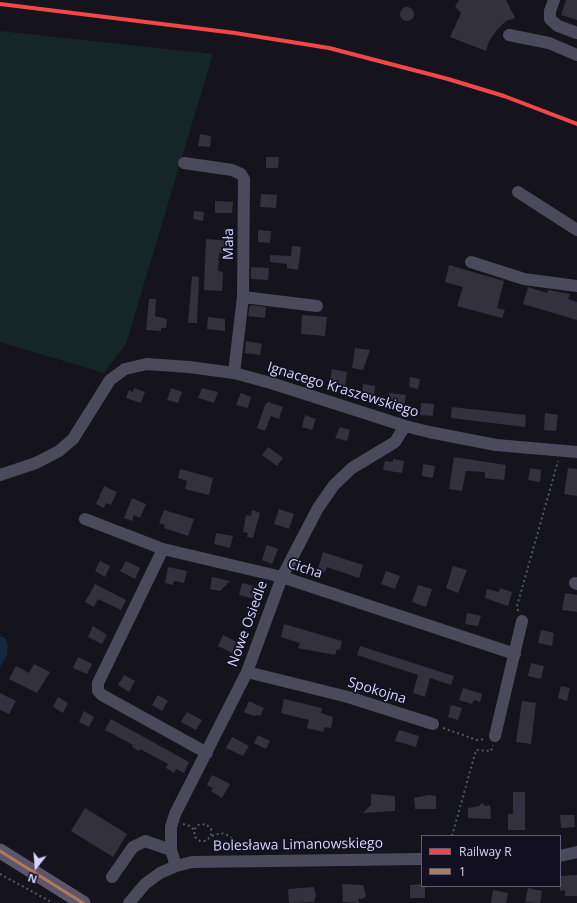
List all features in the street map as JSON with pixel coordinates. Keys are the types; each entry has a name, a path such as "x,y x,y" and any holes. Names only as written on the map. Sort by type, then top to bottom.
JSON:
{"main road":[{"path":"0,851 83,903"}],"street":[{"path":"554,0 550,11 550,19 558,26 577,33"},
{"path":"509,35 549,43 577,55"},
{"name":"Mała","path":"184,163 232,170 241,174 244,179 243,297 234,373"},
{"path":"518,192 577,230"},
{"path":"471,262 524,279 577,286"},
{"path":"243,297 317,306"},
{"name":"Ignacego Kraszewskiego","path":"0,475 50,456 67,445 73,439 106,385 119,372 137,365 147,364 189,366 234,373 271,383 405,426 496,445 577,452"},
{"name":"Nowe Osiedle","path":"176,866 171,850 171,827 174,814 248,672 282,577 318,508 334,485 352,468 395,442 405,426"},
{"name":"Cicha","path":"85,519 163,549 282,577 514,654"},
{"path":"163,549 98,683 98,691 102,695 207,753"},
{"path":"495,736 522,621"},
{"name":"Spokojna","path":"248,672 348,697 433,724"},
{"path":"112,877 133,847 145,841 171,850"},
{"path":"561,856 577,852"},
{"name":"Bolesława Limanowskiego","path":"176,866 213,861 421,859"},
{"path":"129,903 145,884 160,873 176,866"}],"path":[{"path":"522,621 517,606 561,450"},
{"path":"433,724 477,740 495,736 491,751 476,750 452,835"},
{"path":"180,824 188,824 194,830 195,837 200,841 206,841 211,836 221,833 227,835 234,840 238,853"},
{"path":"194,830 198,825 206,824 211,829 211,836"},
{"path":"0,874 53,903"}],"shaded area":[{"path":"0,31 213,54 126,344 104,373 0,342"}],"water":[{"path":"0,636 5,638 8,645 7,655 0,668"}],"building":[{"path":"459,0 506,0 515,18 506,21 497,30 489,41 486,51 450,37 461,13 455,6"},
{"path":"566,0 577,0 577,20 561,15"},
{"path":"407,7 412,9 414,14 412,19 407,21 402,19 400,14 402,9"},
{"path":"200,134 211,136 210,147 198,146"},
{"path":"266,157 279,157 278,168 266,168"},
{"path":"261,194 277,195 276,208 260,207"},
{"path":"215,201 233,202 232,213 215,213"},
{"path":"194,211 204,212 203,221 193,219"},
{"path":"258,230 271,231 270,243 258,242"},
{"path":"206,239 231,241 231,254 219,253 218,271 223,272 222,291 204,290"},
{"path":"292,246 301,247 298,270 287,268 287,264 270,262 270,255 291,256"},
{"path":"449,265 504,281 497,308 505,310 502,318 457,306 463,287 445,282"},
{"path":"251,267 269,268 268,280 251,279"},
{"path":"192,276 199,277 197,323 188,323"},
{"path":"528,287 547,293 548,290 570,294 568,299 577,302 577,320 523,304"},
{"path":"149,299 156,299 155,316 167,319 166,328 161,328 161,331 146,330"},
{"path":"250,305 266,307 265,318 248,316"},
{"path":"302,315 327,317 325,336 301,334"},
{"path":"208,317 225,319 225,331 207,329"},
{"path":"246,341 262,344 260,355 245,353"},
{"path":"355,348 370,350 363,370 352,368"},
{"path":"332,369 347,372 345,388 329,386"},
{"path":"410,377 420,379 418,389 409,387"},
{"path":"363,384 375,386 374,397 362,396"},
{"path":"134,388 145,392 141,403 126,398 129,390 133,392"},
{"path":"171,388 182,392 178,403 167,400"},
{"path":"202,388 218,392 214,403 198,398"},
{"path":"241,393 251,397 248,408 236,405"},
{"path":"389,393 406,395 404,407 388,405"},
{"path":"268,402 283,407 279,419 271,416 265,431 257,428 265,405"},
{"path":"421,403 434,404 433,416 420,415"},
{"path":"452,407 526,415 525,427 451,418"},
{"path":"545,413 558,415 556,431 544,430"},
{"path":"305,415 316,419 312,430 302,427"},
{"path":"340,427 350,430 347,441 335,438"},
{"path":"268,447 283,458 277,466 262,455"},
{"path":"454,457 506,465 504,480 485,478 485,472 466,471 462,491 449,489"},
{"path":"393,459 404,461 402,473 383,470 385,461 393,462"},
{"path":"423,464 435,466 433,478 422,476"},
{"path":"530,468 541,470 540,482 528,480"},
{"path":"568,468 577,469 577,496 564,494"},
{"path":"180,469 213,478 209,495 185,489 187,481 178,478"},
{"path":"104,486 117,492 111,505 106,503 104,508 96,504"},
{"path":"132,498 146,504 140,518 134,515 132,521 124,518"},
{"path":"279,509 294,514 289,529 274,524"},
{"path":"164,510 194,519 188,536 164,528 165,525 159,523"},
{"path":"252,510 260,513 253,538 247,537 248,533 243,532 246,515 251,516"},
{"path":"216,533 233,536 230,548 214,544"},
{"path":"267,545 278,549 272,564 262,560"},
{"path":"323,552 363,565 359,578 327,567 325,572 318,569"},
{"path":"100,561 110,566 105,577 95,571"},
{"path":"126,561 140,568 135,579 120,571"},
{"path":"453,566 467,570 458,593 446,588"},
{"path":"168,567 187,571 184,583 174,581 173,585 165,583"},
{"path":"386,571 400,576 395,589 381,584"},
{"path":"212,577 230,581 220,591 210,589"},
{"path":"242,583 258,587 255,599 239,595"},
{"path":"95,584 126,600 121,610 98,599 94,607 85,602"},
{"path":"418,585 432,589 426,607 412,602"},
{"path":"500,588 512,592 508,606 485,598 487,589 499,592"},
{"path":"565,593 577,595 577,612 562,610"},
{"path":"467,613 481,616 478,626 465,624"},
{"path":"284,624 342,641 340,650 337,649 335,655 298,648 300,643 281,637"},
{"path":"93,626 107,635 102,644 88,637"},
{"path":"541,630 554,633 552,646 538,643"},
{"path":"223,635 239,643 234,654 218,646"},
{"path":"360,646 454,676 451,685 430,678 425,697 413,693 418,675 357,655"},
{"path":"78,657 92,664 87,674 73,668"},
{"path":"531,663 544,666 541,679 528,676"},
{"path":"34,664 50,672 37,693 9,679 16,666 29,673"},
{"path":"124,675 135,681 129,692 118,685"},
{"path":"561,686 570,688 567,701 558,698"},
{"path":"463,688 482,694 480,702 474,700 472,704 459,700"},
{"path":"0,693 16,701 9,714 0,710"},
{"path":"158,695 168,701 162,711 152,705"},
{"path":"58,697 68,703 63,713 53,707"},
{"path":"284,699 322,708 321,713 333,717 331,728 325,727 323,732 307,728 309,720 281,713"},
{"path":"249,701 264,708 260,716 254,716 244,712"},
{"path":"522,701 536,703 531,744 516,742"},
{"path":"451,705 462,708 458,720 448,717"},
{"path":"84,711 94,717 89,727 79,722"},
{"path":"187,712 202,720 196,730 181,722"},
{"path":"111,719 189,762 184,773 176,769 174,773 166,768 168,764 140,749 139,751 132,747 133,745 105,730"},
{"path":"399,730 419,736 416,747 395,741"},
{"path":"258,735 270,741 266,749 254,743"},
{"path":"232,737 249,746 243,756 226,748"},
{"path":"212,775 230,784 222,798 211,791 213,788 207,785"},
{"path":"513,792 525,792 525,830 508,830 508,814 513,814"},
{"path":"371,794 395,796 395,811 363,813 371,805"},
{"path":"429,795 436,796 436,809 415,809 414,798"},
{"path":"482,803 485,806 490,805 491,819 468,818 468,808 479,806"},
{"path":"85,808 127,834 113,857 71,831"},
{"path":"560,815 574,815 575,827 561,828"},
{"path":"577,875 577,896 565,896 565,890 560,891 561,876"},
{"path":"342,884 363,885 366,896 362,899 358,899 359,903 343,902"},
{"path":"421,884 421,887 425,887 425,898 410,898 410,885"},
{"path":"314,887 316,896 314,902 289,903 288,889"},
{"path":"528,888 542,891 540,903 525,902"},
{"path":"493,890 508,893 506,903 491,903"}],"rail line":[{"name":"R","path":"0,4 235,33 329,48 448,79 504,96 577,124"}],"transit line":[{"name":"1","path":"0,851 83,903"}]}
